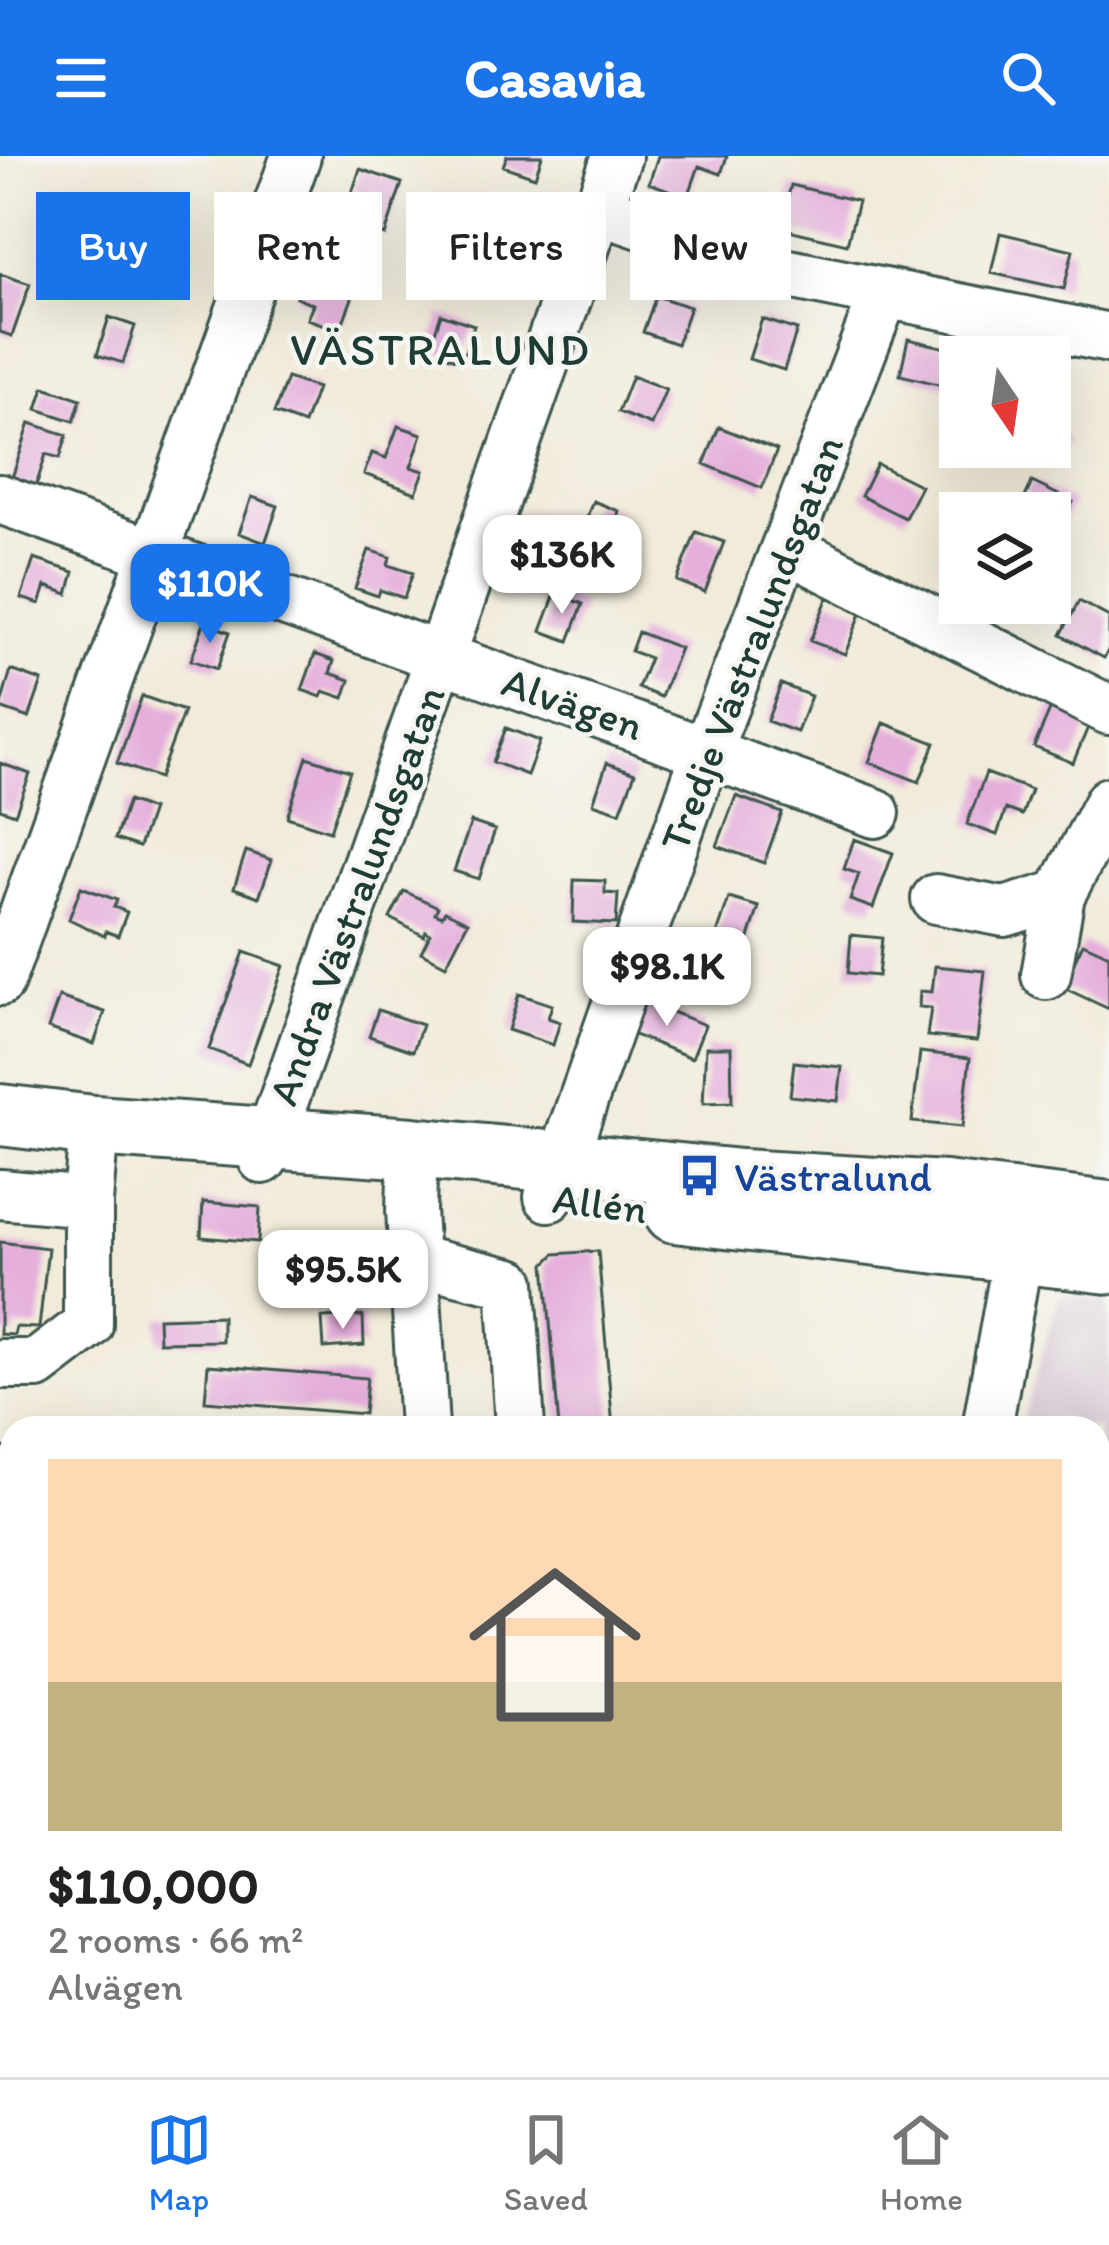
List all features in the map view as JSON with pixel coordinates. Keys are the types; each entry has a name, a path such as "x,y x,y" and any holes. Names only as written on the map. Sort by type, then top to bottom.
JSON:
{"main road":[{"name":"Allén","path":"0,1115 555,1181 1023,1225 1109,1212"},
{"name":"Allén","path":"1023,1225 1109,1264"}],"street":[{"path":"0,981 296,156"},
{"name":"Andra Västralundsgatan","path":"603,192 617,156"},
{"path":"606,212 784,273 1109,338"},
{"name":"Tredje Västralundsgatan","path":"555,1181 707,750 884,294"},
{"name":"Andra Västralundsgatan","path":"266,1148 565,300"},
{"name":"Alvägen","path":"0,500 874,813"},
{"path":"787,548 1109,710"},
{"path":"1046,976 1060,895 1109,802"},
{"path":"936,899 1004,912 1060,895"},
{"path":"0,1364 37,1364 88,1325 88,1202 94,1126"},
{"path":"412,1164 423,1416"},
{"path":"0,1194 88,1202"},
{"path":"989,1416 1023,1225"},
{"path":"414,1260 512,1283 519,1416"}],"shaded area":[{"path":"1059,1296 1109,1301 1109,1416 1024,1416"}],"building":[{"path":"507,156 542,156 535,177 503,166"},
{"path":"658,156 727,156 721,174 699,166 690,192 649,183"},
{"path":"360,169 402,183 385,235 382,192 352,192"},
{"path":"791,185 858,201 847,244 791,231"},
{"path":"1000,233 1073,250 1064,289 991,273"},
{"path":"0,274 30,284 12,336 0,332"},
{"path":"303,300 351,300 340,330 307,319 313,304"},
{"path":"655,300 690,307 677,344 643,332"},
{"path":"441,314 474,325 462,361 429,350"},
{"path":"109,317 135,326 123,363 97,355"},
{"path":"762,319 797,330 784,370 749,359"},
{"path":"908,339 939,346 939,384 900,375"},
{"path":"632,376 666,389 651,425 618,412"},
{"path":"287,378 317,388 304,424 274,413"},
{"path":"44,387 81,399 74,421 37,409"},
{"path":"30,423 67,435 60,458 46,454 35,489 11,481"},
{"path":"398,426 422,434 411,467 424,471 416,493 364,474 372,453 386,458"},
{"path":"719,427 777,450 762,488 704,464"},
{"path":"877,464 921,486 905,518 861,496"},
{"path":"1032,482 1052,492 1027,492"},
{"path":"252,497 278,506 265,543 239,533"},
{"path":"593,501 619,511 605,549 579,538"},
{"path":"696,532 724,542 705,592 677,581"},
{"path":"369,550 390,557 388,565 413,573 404,598 355,588"},
{"path":"34,559 74,572 68,594 46,586 40,604 21,598"},
{"path":"555,594 583,604 569,641 541,631"},
{"path":"828,597 862,611 845,654 810,641"},
{"path":"1079,601 1109,617 1109,649 1104,658 1061,635 1071,624"},
{"path":"204,623 230,632 217,669 191,660"},
{"path":"638,632 680,648 661,697 638,688 650,658 631,651"},
{"path":"315,654 334,661 330,673 350,680 344,698 302,690"},
{"path":"11,670 42,681 29,718 0,708"},
{"path":"781,684 811,696 797,732 767,721"},
{"path":"142,696 184,711 159,778 117,763"},
{"path":"1053,703 1091,720 1073,763 1034,747"},
{"path":"884,723 935,743 919,782 869,762"},
{"path":"506,728 540,741 527,775 493,762"},
{"path":"307,757 350,771 330,831 287,817"},
{"path":"0,763 30,774 15,814 0,809"},
{"path":"607,763 635,773 620,812 593,803"},
{"path":"986,773 1031,790 1022,815 1006,809 997,835 967,824"},
{"path":"736,796 782,813 764,863 717,846"},
{"path":"128,801 152,810 139,847 115,839"},
{"path":"471,822 495,830 479,879 454,871"},
{"path":"854,839 893,853 873,908 850,900 859,874 844,869"},
{"path":"246,851 272,860 259,897 234,888"},
{"path":"574,880 605,881 605,893 618,894 616,924 573,922"},
{"path":"81,887 117,900 114,907 127,912 118,936 106,931 105,936 69,919"},
{"path":"404,891 438,907 435,913 442,916 445,911 468,922 446,965 421,952 430,934 426,931 424,936 390,918"},
{"path":"729,898 759,907 745,950 715,940"},
{"path":"851,935 882,938 878,976 848,973"},
{"path":"1083,943 1109,955 1109,1009 1062,987"},
{"path":"244,952 284,966 248,1064 209,1049"},
{"path":"935,966 985,971 977,1041 927,1036 931,1008 919,1007 920,991 932,992"},
{"path":"519,994 552,1005 548,1018 560,1022 553,1045 508,1030"},
{"path":"59,997 105,1012 94,1044 48,1028"},
{"path":"641,1000 705,1025 692,1058 629,1033"},
{"path":"378,1010 422,1025 413,1051 369,1036"},
{"path":"706,1047 731,1047 732,1102 703,1103"},
{"path":"920,1052 970,1058 962,1127 912,1122"},
{"path":"794,1062 842,1067 838,1101 790,1096"},
{"path":"203,1202 260,1207 258,1242 201,1237"},
{"path":"0,1242 48,1248 39,1328 16,1327 14,1335 0,1334"},
{"path":"598,1251 612,1416 558,1416 545,1264 555,1254"},
{"path":"222,1316 222,1341 159,1342 158,1318"},
{"path":"363,1316 364,1345 324,1348 322,1318"},
{"path":"208,1365 367,1378 364,1414 205,1401"}],"place":[{"name":"Västralund","path":"700,1176"}],"district":[{"name":"VÄSTRALUND","path":"441,349"}]}
